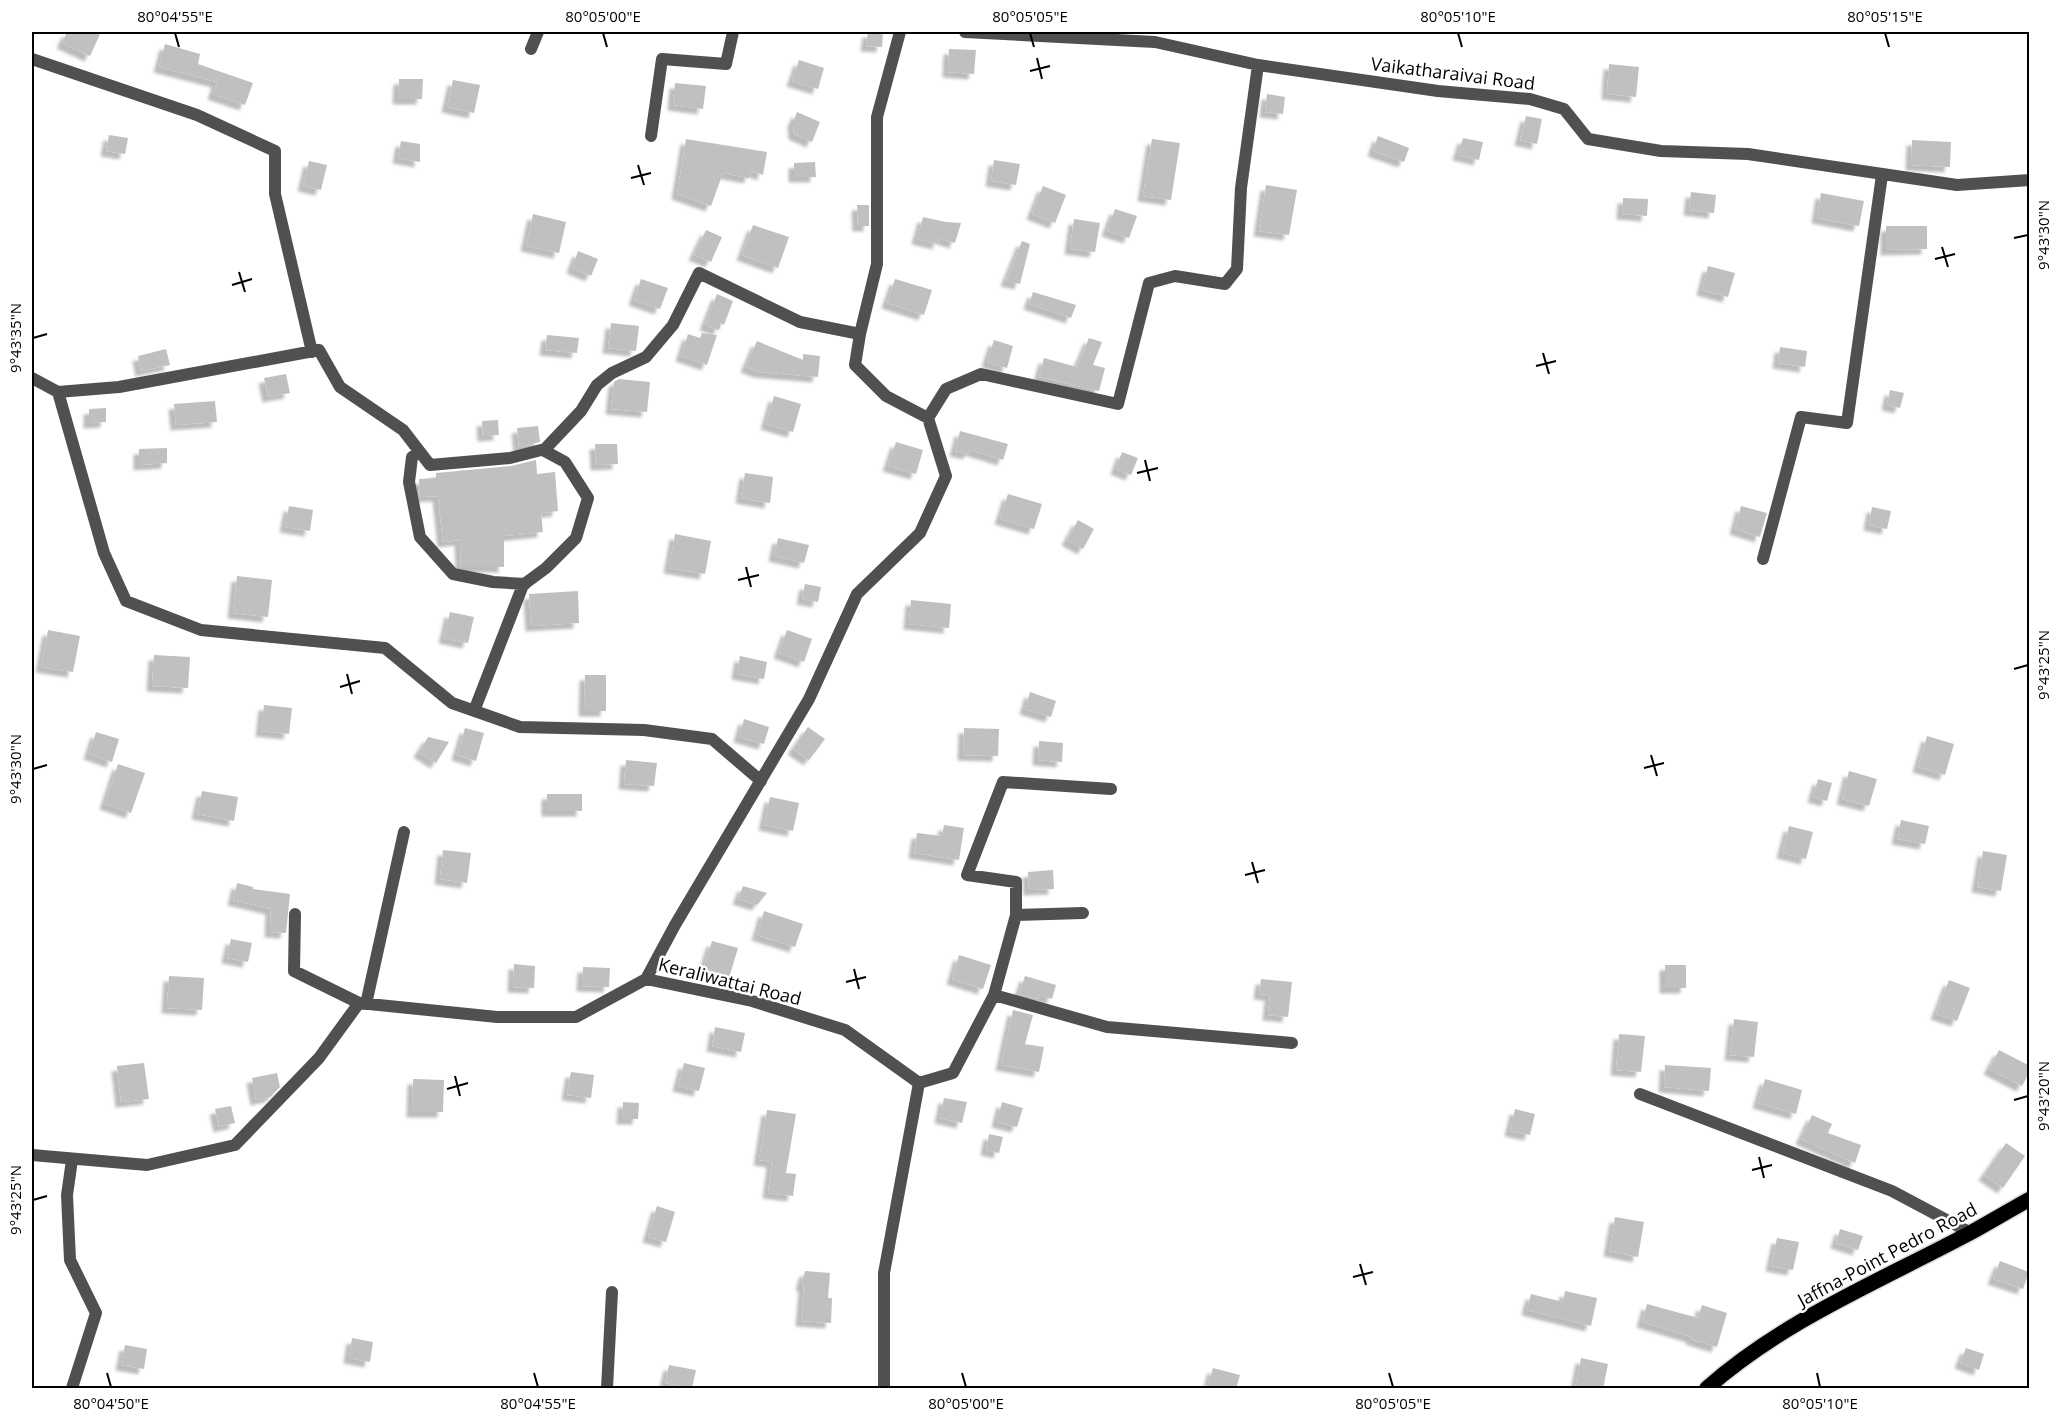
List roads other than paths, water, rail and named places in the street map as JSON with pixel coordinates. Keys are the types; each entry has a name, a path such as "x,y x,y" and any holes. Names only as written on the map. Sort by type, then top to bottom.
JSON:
{"main road":[{"name":"Jaffna-Point Pedro Road","path":"1707,1389 1735,1363 1835,1301 1971,1233 2030,1198"}],"street":[{"path":"531,49 538,32"},
{"path":"651,136 662,59 726,64 733,32"},
{"path":"646,979 675,925 809,699 857,594 920,533 946,476 928,418 886,396 855,365 877,264 877,117 900,32"},
{"name":"Vaikatharaivai Road","path":"965,32 1155,37 1257,65 1438,92 1530,99 1564,110 1588,139 1661,151 1748,154 1957,185 2030,180"},
{"path":"32,59 196,115 275,152 275,194 312,352"},
{"path":"928,418 946,389 981,374 1118,404 1149,283 1175,276 1225,284 1237,269 1241,188 1257,65"},
{"path":"1763,559 1801,417 1846,423 1882,175"},
{"path":"32,378 58,392 119,387 319,350 340,387 403,430 430,465 510,458 543,450 581,411 597,385 612,373 646,357 673,325 699,273 800,321 860,334"},
{"path":"58,392 104,553 126,601 201,630 386,648 452,703 520,727 644,730 712,739 761,780"},
{"path":"474,711 523,585 546,568 576,538 588,498 565,462 543,450"},
{"path":"420,452 412,457 409,482 420,537 453,574 493,582 525,584"},
{"path":"884,1389 884,1273 919,1083 953,1073 994,995 1016,915 1016,882 968,875 1004,782 1111,789"},
{"path":"32,1155 147,1165 235,1144 319,1058 363,1003 404,832"},
{"path":"1016,915 1083,913"},
{"path":"295,914 294,971 363,1003"},
{"name":"Keraliwattai Road","path":"363,1003 497,1017 576,1017 646,979 752,1001 845,1030 919,1083"},
{"path":"994,995 1107,1027 1292,1043"},
{"path":"1640,1094 1892,1191 1971,1233"},
{"path":"72,1160 67,1196 70,1260 96,1313 72,1389"},
{"path":"607,1389 612,1292"}]}
